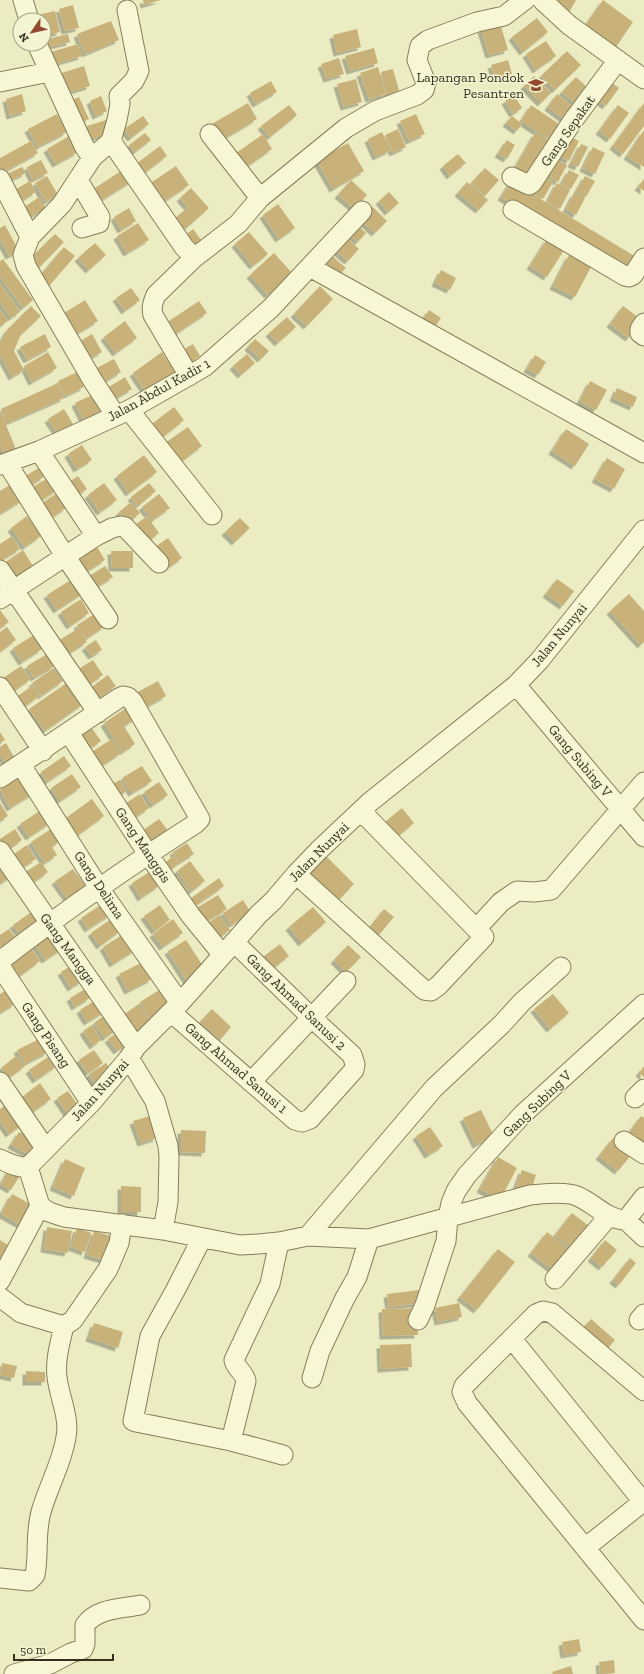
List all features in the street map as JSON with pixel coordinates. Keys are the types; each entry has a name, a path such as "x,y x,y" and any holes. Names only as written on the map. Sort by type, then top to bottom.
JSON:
{"street":[{"path":"24,0 27,12"},
{"path":"189,376 153,315 153,303 156,295 194,258 238,224 260,198 346,128 375,111 417,95 424,90 426,83 417,60 420,46 428,40 456,30 504,16 525,0"},
{"path":"542,0 559,17 644,79"},
{"path":"127,10 139,71 134,81 119,96 120,104 118,120 111,141 92,158 62,204 30,237 24,249 24,262 93,380 212,515"},
{"path":"40,52 84,146 92,158"},
{"name":"Gang Sepakat","path":"512,177 527,185 532,183 572,122 618,60"},
{"path":"0,82 49,72"},
{"path":"210,134 260,198"},
{"path":"111,141 184,247 194,258"},
{"path":"0,179 30,237"},
{"path":"78,180 100,217 99,223 82,228"},
{"path":"513,210 626,276 639,278 644,258"},
{"name":"Jalan Abdul Kadir 1","path":"3,464 39,451 122,413 204,367 271,308 362,211"},
{"path":"310,267 644,453"},
{"path":"644,323 640,332 644,336"},
{"path":"39,451 96,536"},
{"path":"3,464 108,619"},
{"path":"7,595 96,536 112,528 121,526 125,527 159,563"},
{"name":"Jalan Nunyai","path":"28,1167 45,1148 91,1103 133,1052 259,914 273,901 296,874 361,811 516,685 539,661 644,530"},
{"path":"0,570 7,595 98,713"},
{"name":"Gang Subing V","path":"516,685 644,837"},
{"path":"0,687 43,751"},
{"path":"0,778 43,751 123,696 130,698 200,819 49,923 0,961"},
{"name":"Gang Manggis","path":"69,733 148,854 191,916 228,948"},
{"name":"Gang Delima","path":"21,765 175,1007"},
{"path":"476,928 501,902 517,891 534,892 551,890 644,782"},
{"path":"296,874 424,990 430,991 438,986 484,937 361,811"},
{"name":"Gang Mangga","path":"0,851 133,1052 155,1101 168,1146 168,1202 162,1230"},
{"name":"Gang Ahmad Sanusi 2","path":"228,948 310,1017 352,1055 355,1064 354,1070 310,1119 302,1122"},
{"name":"Gang Pisang","path":"0,966 91,1103"},
{"path":"308,1236 434,1088 502,1024 522,1002 561,967"},
{"path":"251,1082 310,1017 346,981"},
{"name":"Gang Subing V","path":"418,1320 425,1305 446,1242 451,1203 456,1191 467,1175 522,1114 644,1004"},
{"name":"Gang Ahmad Sanusi 1","path":"175,1007 251,1082 295,1120 302,1122"},
{"path":"0,1082 45,1148"},
{"path":"624,1141 644,1154"},
{"path":"0,1159 17,1167 28,1167 40,1206 56,1215 82,1220 162,1230 240,1245 280,1242 308,1236 369,1239 518,1198 551,1193 575,1195 618,1218 644,1237"},
{"path":"555,1279 618,1218 644,1197"},
{"path":"0,1282 40,1206"},
{"path":"0,1578 29,1581 35,1576 38,1530 41,1512 53,1481 67,1436 64,1405 57,1372 64,1326 74,1320 108,1269 120,1243 122,1224"},
{"path":"202,1238 150,1336 133,1421 231,1441 283,1455"},
{"path":"312,1378 320,1351 344,1298 356,1277 369,1239"},
{"path":"231,1441 246,1381 245,1377 234,1363 234,1360 270,1284 280,1242"},
{"path":"0,1297 21,1313 64,1326"},
{"path":"644,1391 552,1313 543,1311 536,1314 464,1386 462,1395 644,1620"},
{"path":"512,1339 644,1502 585,1548"},
{"path":"17,1674 50,1664 71,1653 83,1649 85,1644 84,1625 98,1613 140,1605"}],"building":[{"path":"143,0 161,0 144,5"},
{"path":"558,0 576,0 567,16 553,8"},
{"path":"603,0 633,22 614,50 583,29"},
{"path":"73,5 79,28 65,31 59,9"},
{"path":"55,11 60,32 52,34 52,12 50,12"},
{"path":"537,18 548,32 523,52 512,37"},
{"path":"111,21 119,40 85,54 77,34"},
{"path":"500,23 508,50 489,55 481,29"},
{"path":"357,29 361,47 337,53 333,35"},
{"path":"68,34 70,42 52,46 52,38"},
{"path":"546,41 556,56 536,70 526,54"},
{"path":"78,44 82,56 48,66 44,54"},
{"path":"374,48 378,63 350,71 345,56"},
{"path":"567,51 581,65 555,90 541,76"},
{"path":"339,58 344,74 327,79 321,64"},
{"path":"508,60 512,74 495,78 491,65"},
{"path":"84,66 90,86 60,95 55,75"},
{"path":"378,67 386,94 369,99 360,73"},
{"path":"393,69 400,94 388,98 381,72"},
{"path":"534,76 551,93 541,103 524,86"},
{"path":"576,77 589,89 576,104 562,92"},
{"path":"606,78 619,88 606,106 593,96"},
{"path":"356,79 362,102 344,107 337,84"},
{"path":"271,81 277,92 256,104 250,93"},
{"path":"22,94 26,111 10,116 6,99"},
{"path":"557,94 574,108 565,120 548,107"},
{"path":"514,95 522,108 513,114 505,101"},
{"path":"101,96 107,111 96,116 90,101"},
{"path":"79,97 89,119 74,126 64,104"},
{"path":"248,103 257,119 220,141 210,125"},
{"path":"644,103 644,126 623,154 613,146"},
{"path":"289,105 297,115 270,137 261,126"},
{"path":"531,105 559,124 550,140 521,121"},
{"path":"618,105 629,113 610,139 599,131"},
{"path":"57,114 67,132 38,147 28,129"},
{"path":"416,114 425,134 409,141 400,121"},
{"path":"143,116 149,124 131,138 124,129"},
{"path":"512,116 522,124 517,131 506,123"},
{"path":"109,119 113,132 82,142 78,129"},
{"path":"398,129 406,147 393,153 385,135"},
{"path":"644,130 644,167 627,156"},
{"path":"382,132 391,150 376,157 368,139"},
{"path":"145,133 151,140 135,152 129,145"},
{"path":"535,133 548,140 527,177 514,170"},
{"path":"263,134 272,149 242,170 232,156"},
{"path":"566,135 579,141 569,161 556,154"},
{"path":"69,136 78,152 56,164 47,149"},
{"path":"507,140 515,145 507,159 498,154"},
{"path":"31,141 38,153 0,174 0,158"},
{"path":"348,143 364,171 333,189 317,161"},
{"path":"581,144 588,147 578,167 571,164"},
{"path":"160,146 167,156 144,173 136,164"},
{"path":"593,147 605,153 595,174 583,168"},
{"path":"458,154 466,163 450,176 443,166"},
{"path":"553,157 567,165 558,182 544,174"},
{"path":"41,160 48,173 33,180 27,167"},
{"path":"176,166 189,185 165,201 152,182"},
{"path":"22,167 26,173 5,183 2,176"},
{"path":"485,168 499,180 485,196 471,183"},
{"path":"124,169 132,181 102,200 95,188"},
{"path":"569,170 579,175 571,189 561,184"},
{"path":"539,173 553,182 543,199 528,190"},
{"path":"47,176 58,195 46,202 35,183"},
{"path":"585,176 595,181 586,197 576,192"},
{"path":"644,179 644,191 638,187"},
{"path":"351,180 367,195 355,209 338,195"},
{"path":"30,181 36,192 19,202 13,191"},
{"path":"511,181 636,257 626,273 501,197"},
{"path":"467,182 488,200 479,210 458,193"},
{"path":"557,183 570,190 560,209 547,202"},
{"path":"191,188 209,208 183,231 173,220 188,207 180,198"},
{"path":"389,192 399,203 388,212 379,201"},
{"path":"574,193 585,198 576,215 566,209"},
{"path":"39,197 46,208 29,218 23,208"},
{"path":"278,204 295,228 279,239 263,215"},
{"path":"373,207 387,221 375,233 360,219"},
{"path":"129,208 136,221 121,230 114,217"},
{"path":"138,223 149,240 127,253 117,236"},
{"path":"355,223 366,233 358,242 347,232"},
{"path":"5,225 19,251 9,256 0,239 0,228"},
{"path":"193,229 205,245 192,255 180,239"},
{"path":"249,232 268,254 253,266 235,244"},
{"path":"55,234 64,242 36,271 27,262"},
{"path":"344,235 359,249 348,261 333,248"},
{"path":"547,239 564,250 547,277 530,266"},
{"path":"95,243 106,255 89,270 78,258"},
{"path":"64,247 75,256 49,286 38,278"},
{"path":"274,253 292,273 268,295 250,275"},
{"path":"331,255 346,268 337,277 322,264"},
{"path":"569,255 591,267 575,297 553,286"},
{"path":"3,259 33,300 23,308 0,277 0,261"},
{"path":"441,270 456,278 450,290 435,283"},
{"path":"0,283 20,312 11,318 0,302"},
{"path":"320,286 333,299 307,326 294,314"},
{"path":"131,288 140,300 125,311 116,298"},
{"path":"85,300 98,321 73,336 61,315"},
{"path":"199,301 207,313 177,333 169,321"},
{"path":"31,306 41,316 20,336 14,351 24,370 12,377 0,354 0,344 7,330"},
{"path":"623,306 642,320 629,338 610,324"},
{"path":"0,310 8,321 0,326"},
{"path":"429,310 441,318 433,330 421,322"},
{"path":"287,317 296,327 278,343 269,333"},
{"path":"125,321 137,338 116,353 104,337"},
{"path":"45,334 51,347 27,360 20,347"},
{"path":"92,334 102,352 87,360 77,343"},
{"path":"255,339 269,351 261,359 248,347"},
{"path":"193,344 200,356 189,363 181,351"},
{"path":"48,352 57,368 32,382 24,366"},
{"path":"162,352 175,372 146,392 133,373"},
{"path":"247,354 255,363 241,375 233,366"},
{"path":"535,355 546,362 538,375 527,369"},
{"path":"114,359 121,372 99,385 91,371"},
{"path":"77,372 84,387 65,396 58,381"},
{"path":"125,377 132,389 111,401 104,390"},
{"path":"590,381 607,390 596,410 580,401"},
{"path":"58,383 64,398 7,423 1,409"},
{"path":"617,388 637,397 633,407 613,398"},
{"path":"92,395 101,412 84,421 75,403"},
{"path":"174,407 184,420 158,441 148,427"},
{"path":"64,409 73,424 58,434 48,419"},
{"path":"0,410 17,452 5,457 0,444"},
{"path":"188,427 202,446 177,465 162,445"},
{"path":"566,429 589,444 575,466 552,451"},
{"path":"82,445 92,460 77,469 68,454"},
{"path":"144,455 157,472 129,493 117,476"},
{"path":"607,458 625,469 614,489 595,479"},
{"path":"39,468 44,477 23,489 18,480"},
{"path":"78,476 87,489 73,499 64,485"},
{"path":"49,477 57,490 34,505 25,492"},
{"path":"13,483 24,499 0,514 0,491"},
{"path":"104,483 117,500 100,512 88,495"},
{"path":"149,483 156,491 138,506 131,497"},
{"path":"57,493 67,507 49,520 39,505"},
{"path":"159,494 170,508 153,520 142,507"},
{"path":"131,502 140,513 128,523 119,512"},
{"path":"27,516 41,536 25,547 11,528"},
{"path":"147,516 159,533 147,542 135,525"},
{"path":"240,518 250,528 235,542 225,532"},
{"path":"12,536 20,549 0,561 0,544"},
{"path":"168,538 182,558 167,569 152,549"},
{"path":"97,547 105,560 84,573 76,560"},
{"path":"23,550 33,566 14,578 4,563"},
{"path":"111,551 133,551 133,568 112,568"},
{"path":"105,566 113,577 90,591 83,580"},
{"path":"74,578 83,593 57,610 47,595"},
{"path":"557,579 574,591 563,606 546,594"},
{"path":"629,594 644,611 644,642 641,645 610,611"},
{"path":"81,599 89,613 70,626 61,612"},
{"path":"0,610 9,622 0,628"},
{"path":"96,613 105,626 86,639 80,631 87,642 62,658 53,644 79,628 77,625"},
{"path":"7,627 16,640 0,652 0,632"},
{"path":"34,635 42,649 22,662 13,648"},
{"path":"96,640 102,650 92,656 85,647"},
{"path":"47,654 55,666 34,678 27,666"},
{"path":"93,660 103,675 82,689 72,673"},
{"path":"21,666 31,679 9,694 0,680"},
{"path":"54,668 63,681 41,696 32,683"},
{"path":"108,675 116,686 94,702 86,691"},
{"path":"158,681 166,696 140,710 132,695"},
{"path":"68,682 83,704 45,731 29,709"},
{"path":"32,686 39,696 19,711 12,700"},
{"path":"129,706 136,718 124,726 135,744 123,752 104,723"},
{"path":"91,727 101,741 87,751 77,737"},
{"path":"0,732 5,740 0,743"},
{"path":"112,739 121,753 97,769 88,754"},
{"path":"6,743 14,757 5,762 0,754 0,747"},
{"path":"64,756 71,766 47,782 41,772"},
{"path":"142,766 152,781 132,793 122,778"},
{"path":"72,774 81,787 60,801 51,788"},
{"path":"23,775 34,793 10,808 0,789"},
{"path":"120,780 127,791 116,798 109,786"},
{"path":"159,782 168,795 153,805 144,792"},
{"path":"140,794 149,808 130,821 120,807"},
{"path":"92,799 104,816 78,835 66,818"},
{"path":"0,803 8,816 0,821"},
{"path":"402,808 414,823 397,837 385,822"},
{"path":"41,810 50,823 29,837 20,824"},
{"path":"159,819 170,833 150,848 139,833"},
{"path":"15,829 22,840 4,853 0,847 0,839"},
{"path":"51,829 60,841 52,847 57,855 45,863 31,842"},
{"path":"187,843 194,854 179,863 173,852"},
{"path":"27,845 36,859 17,871 8,858"},
{"path":"173,856 179,863 165,875 159,868"},
{"path":"326,856 354,884 337,902 308,873"},
{"path":"190,861 205,881 192,891 177,871"},
{"path":"0,862 13,875 0,884"},
{"path":"41,862 48,872 31,884 24,873"},
{"path":"73,869 90,892 72,905 55,881"},
{"path":"151,871 160,885 141,898 132,883"},
{"path":"177,876 188,891 181,896 170,881"},
{"path":"219,878 224,886 189,910 184,903"},
{"path":"218,895 227,909 202,924 193,910"},
{"path":"243,900 251,913 231,925 223,913"},
{"path":"102,904 110,915 88,929 81,918"},
{"path":"160,905 170,920 155,931 144,916"},
{"path":"313,907 326,922 302,943 289,927"},
{"path":"384,909 394,917 379,935 370,927"},
{"path":"34,910 42,922 22,937 13,925"},
{"path":"220,915 230,930 218,938 208,923"},
{"path":"111,919 120,931 100,946 91,933"},
{"path":"173,919 183,933 163,947 153,934"},
{"path":"9,929 18,941 4,951 0,945 0,935"},
{"path":"125,933 135,950 113,964 103,947"},
{"path":"53,934 62,949 45,960 35,945"},
{"path":"186,940 205,969 187,981 168,951"},
{"path":"280,944 289,956 268,972 259,960"},
{"path":"348,945 361,957 346,972 334,960"},
{"path":"31,948 40,961 20,976 10,963"},
{"path":"143,962 152,979 128,991 119,974"},
{"path":"72,965 82,981 71,988 61,972"},
{"path":"164,987 175,1005 151,1020 140,1002"},
{"path":"85,989 90,998 75,1007 70,998"},
{"path":"7,990 15,1004 0,1013 0,994"},
{"path":"553,994 569,1013 550,1029 534,1009"},
{"path":"99,998 107,1010 87,1022 80,1010"},
{"path":"139,1004 151,1022 135,1033 123,1015"},
{"path":"212,1009 231,1027 220,1040 200,1022"},
{"path":"109,1012 120,1027 105,1038 94,1023"},
{"path":"92,1025 101,1040 93,1046 83,1031"},
{"path":"121,1030 129,1043 117,1051 108,1039"},
{"path":"41,1038 48,1052 25,1064 17,1050"},
{"path":"94,1050 103,1063 88,1073 79,1060"},
{"path":"51,1055 58,1065 36,1080 29,1070"},
{"path":"16,1056 25,1066 9,1078 1,1068"},
{"path":"106,1063 113,1073 96,1084 89,1074"},
{"path":"644,1066 644,1077 639,1073"},
{"path":"40,1083 51,1099 33,1112 22,1097"},
{"path":"68,1091 80,1108 69,1116 57,1098"},
{"path":"8,1103 23,1124 9,1134 0,1121 0,1109"},
{"path":"481,1110 494,1136 476,1145 463,1118"},
{"path":"150,1116 157,1138 141,1143 133,1121"},
{"path":"641,1116 644,1118 644,1150 626,1137"},
{"path":"430,1127 443,1146 428,1155 416,1136"},
{"path":"181,1130 206,1131 205,1153 181,1152"},
{"path":"19,1132 39,1143 32,1156 11,1145"},
{"path":"613,1138 632,1154 618,1171 599,1156"},
{"path":"498,1157 517,1168 500,1200 480,1189"},
{"path":"65,1159 85,1168 74,1196 53,1187"},
{"path":"10,1168 21,1174 11,1190 1,1184"},
{"path":"522,1170 536,1175 531,1191 516,1186"},
{"path":"121,1186 141,1187 141,1212 121,1212"},
{"path":"12,1194 34,1206 23,1226 1,1214"},
{"path":"572,1213 593,1229 576,1251 555,1235"},
{"path":"47,1227 72,1231 68,1253 44,1249"},
{"path":"77,1228 91,1233 85,1252 71,1247"},
{"path":"94,1231 111,1236 104,1260 87,1255"},
{"path":"547,1232 573,1252 557,1273 531,1253"},
{"path":"0,1240 8,1245 0,1260"},
{"path":"605,1240 617,1250 602,1267 591,1258"},
{"path":"498,1249 515,1262 477,1310 460,1297"},
{"path":"630,1258 636,1263 619,1285 613,1280"},
{"path":"419,1290 421,1303 389,1307 387,1294"},
{"path":"459,1303 462,1317 438,1322 435,1308"},
{"path":"416,1308 418,1335 383,1336 382,1309"},
{"path":"591,1319 615,1340 604,1353 580,1331"},
{"path":"94,1323 123,1332 118,1348 89,1338"},
{"path":"411,1344 412,1367 381,1369 380,1345"},
{"path":"2,1363 17,1366 14,1378 0,1375"},
{"path":"26,1371 45,1372 45,1382 26,1382"},
{"path":"579,1639 581,1652 564,1655 562,1642"},
{"path":"614,1660 615,1673 600,1674 599,1662"},
{"path":"571,1666 573,1674 553,1674 552,1672"}],"place":[{"name":"Lapangan Pondok Pesantren","path":"536,85"}]}
